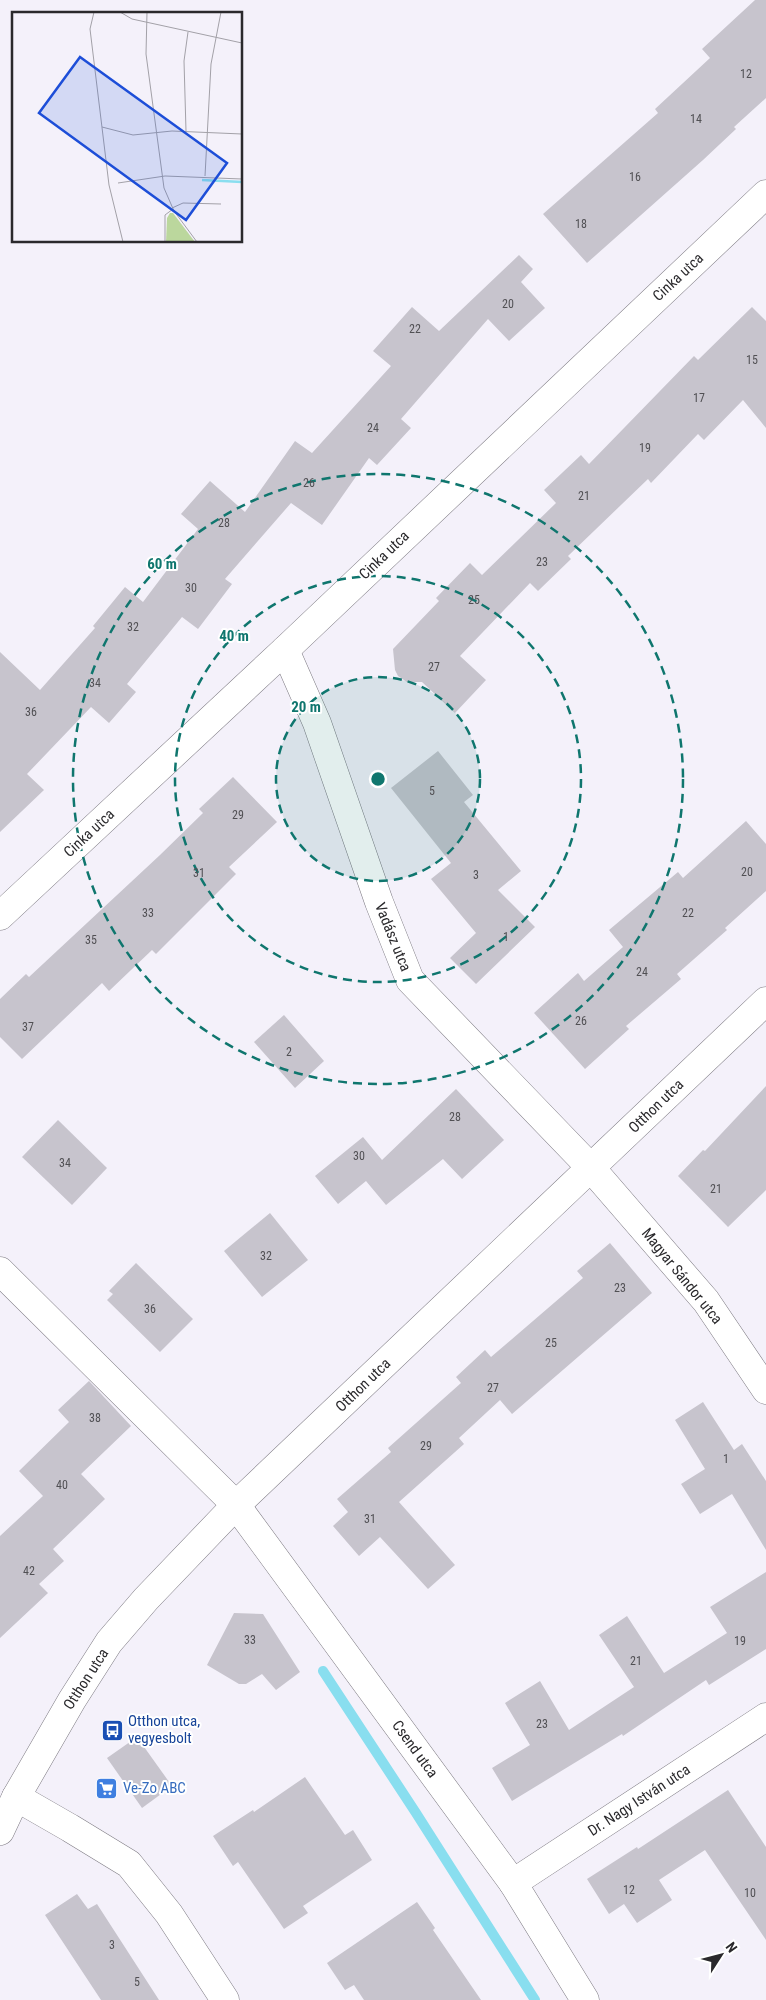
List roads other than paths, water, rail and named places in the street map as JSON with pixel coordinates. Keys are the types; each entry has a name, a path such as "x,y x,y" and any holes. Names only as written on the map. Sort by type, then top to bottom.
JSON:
{"street":[{"name":"Cinka utca","path":"0,916 285,650 766,194"},
{"name":"Vadász utca","path":"285,650 317,723 379,902 410,980 591,1168"},
{"name":"Otthon utca","path":"6,1811 109,1642 146,1599 236,1505 766,1001"},
{"name":"Magyar Sándor utca","path":"591,1168 706,1301 766,1390"},
{"name":"Csend utca","path":"0,1271 236,1505 513,1883 585,2000"},
{"name":"Dr. Nagy István utca","path":"513,1883 766,1718"},
{"path":"6,1811 70,1828 129,1864 169,1914 225,2000"}],"waterway":[{"path":"323,1671 535,2000"}],"place":[{"name":"Otthon utca, vegyesbolt","path":"112,1730"},
{"name":"Ve-Zo ABC","path":"107,1788"}]}
